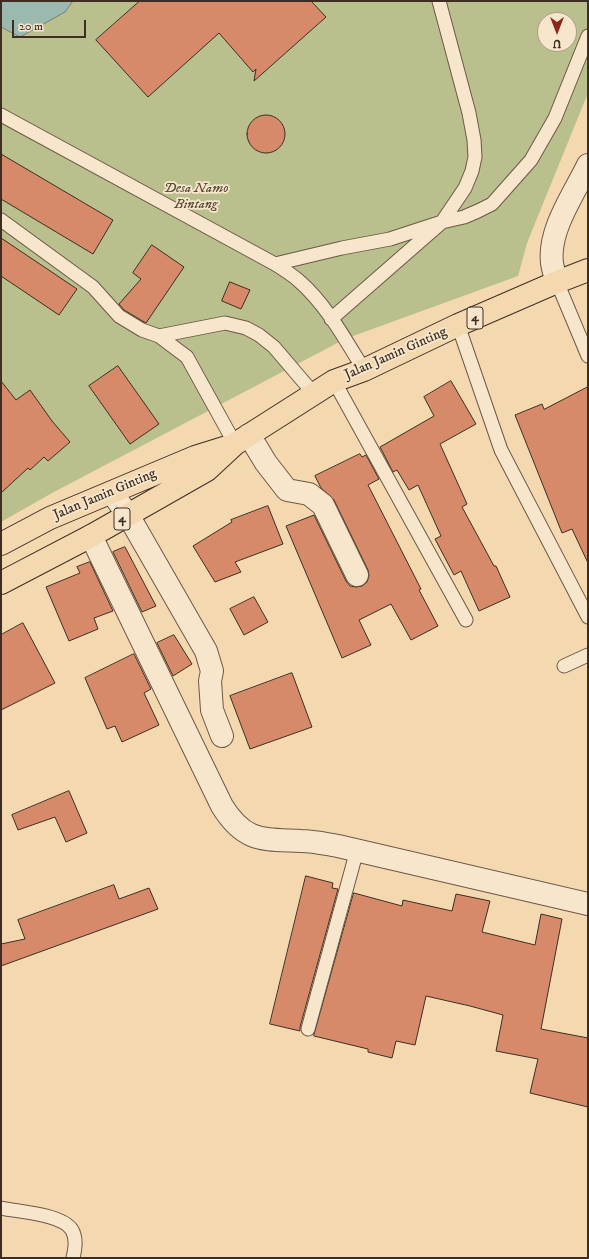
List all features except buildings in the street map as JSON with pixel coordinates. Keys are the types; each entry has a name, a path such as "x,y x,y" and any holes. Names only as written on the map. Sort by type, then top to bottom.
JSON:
{"highway":[{"name":"Jalan Jamin Ginting","path":"1,583 91,536 207,470 242,440 334,381 364,370 458,325 588,270"},
{"name":"Jalan Jamin Ginting","path":"1,544 50,518 195,457 242,440"}],"street":[{"path":"557,282 552,263 555,232 588,165"},
{"path":"242,440 266,463 287,490 309,494 323,505 358,575"},
{"path":"112,493 128,515 206,651 212,671 210,681 212,710 222,736"},
{"path":"91,536 222,806 229,818 239,828 248,834 267,840 302,840 338,846 588,904"}],"lane":[{"path":"331,319 442,222 465,188 472,171 475,157 474,140 469,113 439,1"},
{"path":"275,264 342,248 390,239 442,222 464,217 492,204 531,160 555,118 588,36"},
{"path":"1,115 275,264 298,280 311,293 331,319 364,370"},
{"path":"1,220 93,287 119,316 142,330 159,336 187,357 242,440"},
{"path":"557,282 588,356"},
{"path":"159,336 225,323 246,328 259,335 274,347 314,394"},
{"path":"458,325 501,450 588,617"},
{"path":"334,381 466,620"},
{"path":"564,666 588,655"},
{"path":"308,1029 357,850"},
{"path":"1,1208 53,1218 64,1222 72,1230 75,1238 76,1248 73,1258"}],"green space":[{"name":"Desa Namo Bintang","path":"1,1 588,1 588,93 527,243 518,276 345,339 52,493 1,522"}],"water":[{"path":"1,1 73,1 65,12 20,37 1,27"}]}
